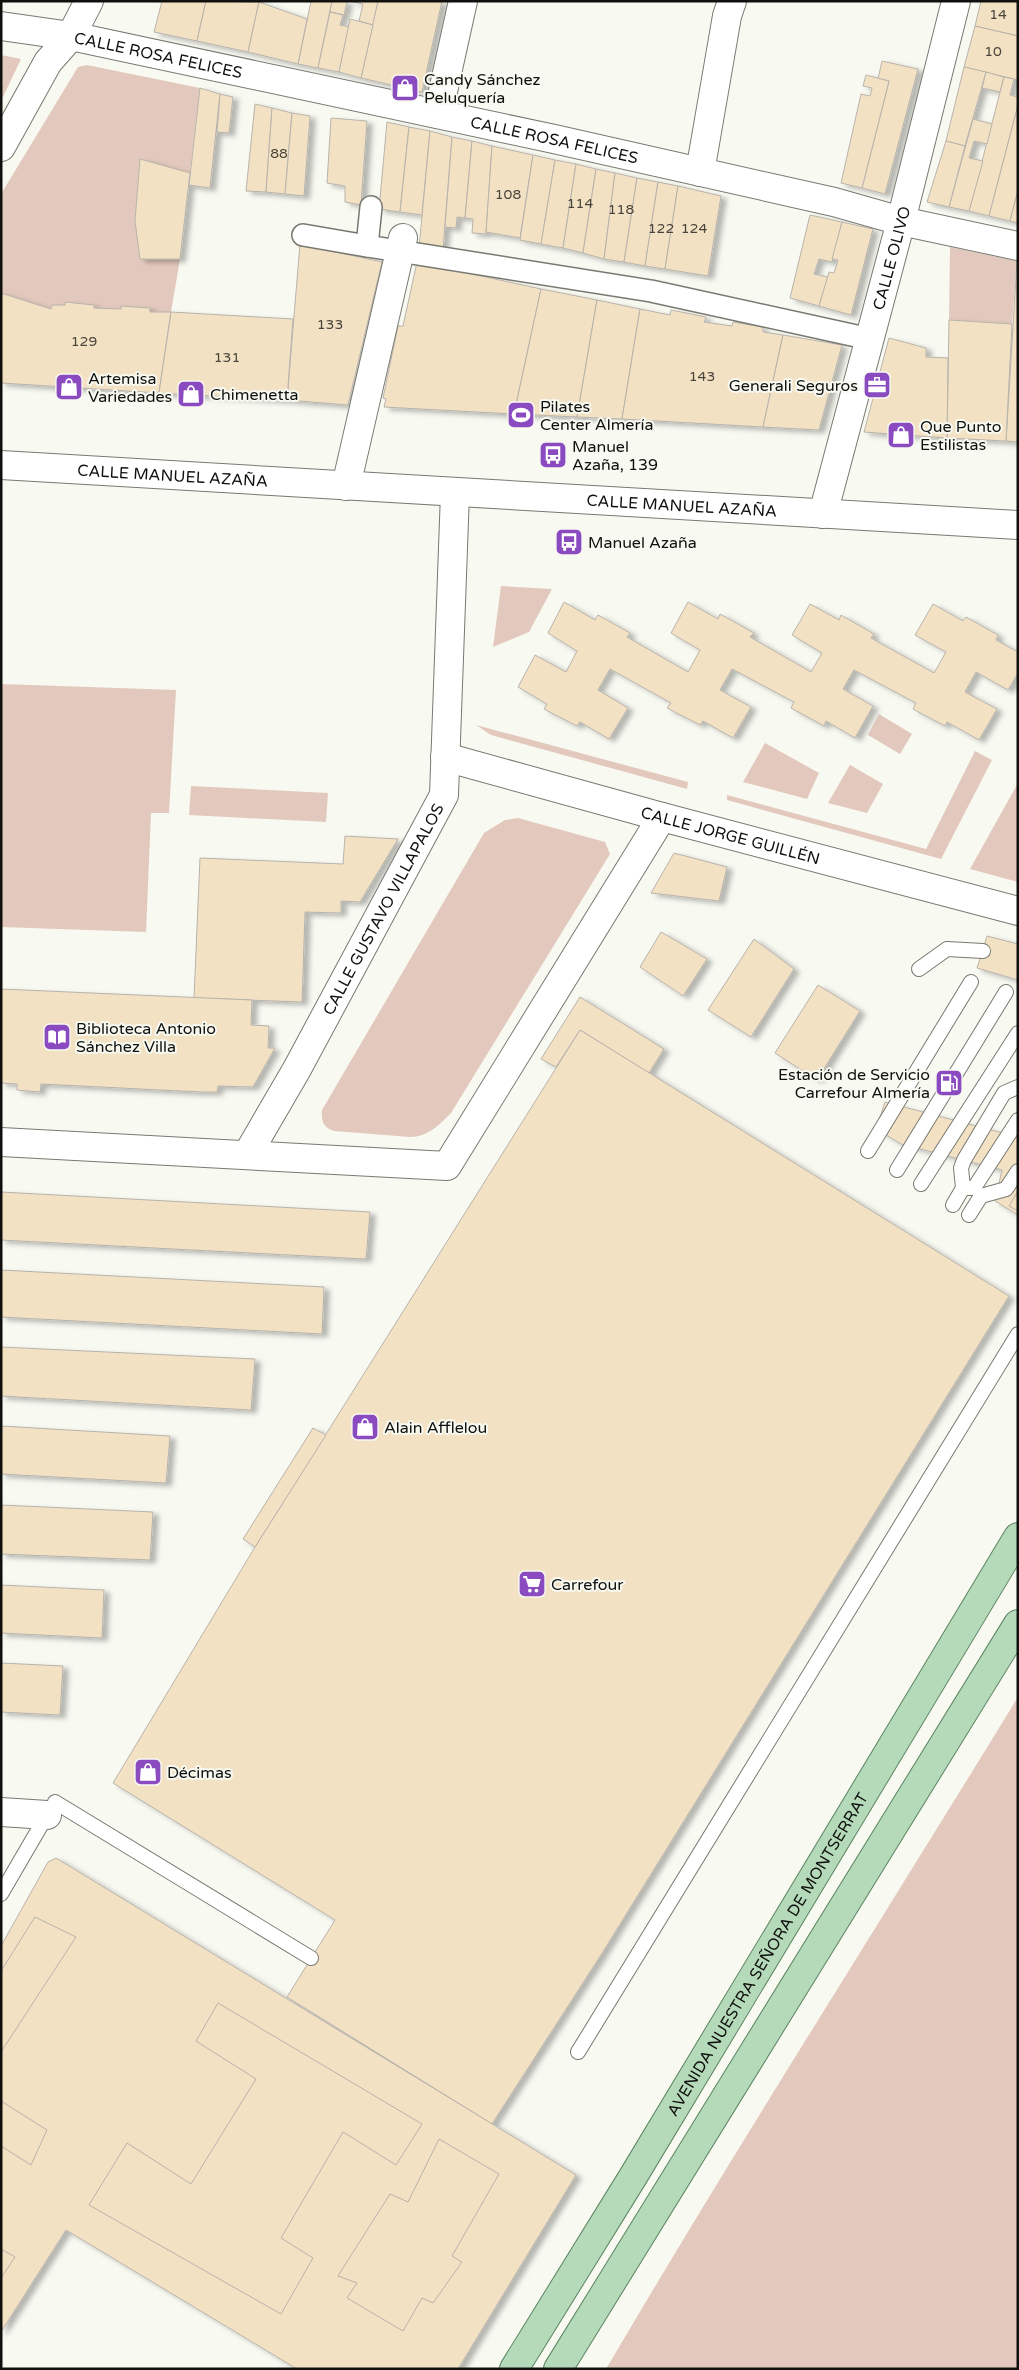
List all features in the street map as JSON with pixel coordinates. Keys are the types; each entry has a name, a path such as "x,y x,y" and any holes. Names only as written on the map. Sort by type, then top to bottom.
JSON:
{"main road":[{"name":"AVENIDA NUESTRA SEÑORA DE MONTSERRAT","path":"514,2369 634,2175 1018,1537"},
{"path":"558,2369 1018,1624"}],"street":[{"path":"1,147 48,62 71,36 90,1"},
{"path":"438,114 463,1"},
{"path":"700,172 727,16 732,1"},
{"name":"CALLE OLIVO","path":"823,514 901,221 956,1"},
{"name":"CALLE ROSA FELICES","path":"1,26 71,36 438,114 834,202 901,221 1018,246"},
{"path":"367,246 371,207"},
{"path":"303,236 367,246 402,245 651,291 870,339"},
{"path":"346,486 402,245"},
{"name":"CALLE MANUEL AZAÑA","path":"1,465 1018,525"},
{"name":"CALLE GUSTAVO VILLAPALOS","path":"247,1156 297,1069 444,795 455,492"},
{"name":"CALLE JORGE GUILLÉN","path":"445,757 662,817 1018,911"},
{"path":"1,1142 447,1166 662,817"},
{"path":"1,1812 51,1808"}],"lane":[{"path":"919,969 947,949 982,951"},
{"path":"868,1151 971,982"},
{"path":"897,1170 1006,992"},
{"path":"921,1184 1018,1033"},
{"path":"969,1214 972,1191 961,1168 964,1160 1004,1093 1018,1087"},
{"path":"953,1204 972,1191 1018,1120"},
{"path":"972,1191 1006,1189 1018,1171"},
{"path":"578,2052 1018,1334"},
{"path":"1,1894 51,1808 310,1958"}],"shaded area":[{"path":"1,55 21,59 3,97 1,96"},
{"path":"87,65 200,88 190,173 140,160 135,221 140,259 180,259 171,312 150,312 150,308 121,306 121,309 94,308 94,305 65,302 65,305 52,305 51,309 1,293 1,194 78,67"},
{"path":"950,247 1017,261 1012,324 949,320"},
{"path":"501,586 552,589 529,632 493,647"},
{"path":"1,684 176,690 169,813 151,813 146,932 1,927"},
{"path":"879,714 912,734 900,754 868,735"},
{"path":"476,725 688,782 687,789 491,735"},
{"path":"765,743 819,773 807,799 743,782"},
{"path":"975,751 992,760 941,859 727,800 727,795 926,849"},
{"path":"850,765 883,784 867,813 828,803"},
{"path":"1018,783 1018,882 970,869"},
{"path":"191,786 328,793 326,822 189,815"},
{"path":"518,818 605,842 610,854 451,1113 438,1126 428,1133 410,1137 334,1131 327,1128 322,1117 322,1110 484,833 505,820"},
{"path":"1018,1697 1018,2369 606,2369 759,2116"}],"building":[{"path":"162,1 206,1 197,41 154,32"},
{"path":"206,1 259,2 248,52 197,41"},
{"path":"311,1 332,1 318,68 298,64"},
{"path":"332,1 347,1 344,15 330,12"},
{"path":"349,1 378,1 373,25 359,21 363,4"},
{"path":"378,1 442,1 422,92 361,78"},
{"path":"981,1 1018,1 1018,36 975,26"},
{"path":"259,2 307,19 298,64 248,52"},
{"path":"330,12 343,15 340,25 349,27 339,72 318,68"},
{"path":"350,19 373,25 361,78 339,72"},
{"path":"975,26 1018,36 1018,80 964,67"},
{"path":"882,61 918,69 885,194 862,188 889,81 878,79"},
{"path":"964,67 986,72 965,146 946,141"},
{"path":"986,72 1004,77 1000,92 982,88"},
{"path":"866,75 889,81 862,188 841,183 861,94 870,96 872,88 863,86"},
{"path":"1004,77 1014,79 1010,95 1018,97 1018,105 989,216 969,211"},
{"path":"200,88 220,94 210,188 189,185"},
{"path":"220,94 233,97 229,133 217,132"},
{"path":"255,104 272,108 266,192 246,191"},
{"path":"1018,105 1018,190 1010,221 989,216"},
{"path":"272,108 292,113 285,194 266,192"},
{"path":"292,113 310,116 304,196 285,194"},
{"path":"331,118 367,121 361,205 345,202 345,186 327,183"},
{"path":"973,119 992,124 987,144 974,141 969,158 983,161 969,211 949,207"},
{"path":"387,122 409,127 400,212 379,209"},
{"path":"409,127 430,131 422,215 400,212"},
{"path":"430,131 452,137 443,250 419,248"},
{"path":"452,137 472,141 465,218 457,217 456,228 445,227"},
{"path":"472,141 492,146 486,234 472,233 473,219 465,218"},
{"path":"946,141 965,146 949,207 927,202"},
{"path":"492,146 533,155 520,238 486,232"},
{"path":"533,155 555,160 541,244 520,240"},
{"path":"140,159 190,173 180,259 140,259 135,221"},
{"path":"555,160 576,164 563,248 541,244"},
{"path":"576,164 596,169 583,253 563,248"},
{"path":"596,169 615,173 604,259 583,253"},
{"path":"615,173 637,178 624,262 604,259"},
{"path":"637,178 658,182 645,266 624,262"},
{"path":"658,182 678,186 665,269 645,266"},
{"path":"678,186 721,196 708,276 665,269"},
{"path":"1018,190 1018,223 1010,221"},
{"path":"810,215 842,222 832,262 819,259 814,274 828,277 819,306 790,298"},
{"path":"842,222 873,229 851,315 819,306 829,272 834,273 838,260 832,259"},
{"path":"300,244 382,262 348,405 287,400"},
{"path":"1018,261 1018,442 1006,441"},
{"path":"417,262 541,289 514,414 384,407 386,399 383,398 398,326 403,326"},
{"path":"541,289 597,300 577,417 514,414"},
{"path":"1,293 51,309 52,305 65,305 65,302 94,305 94,308 121,309 121,306 150,308 150,312 171,312 159,393 1,383"},
{"path":"597,300 640,309 622,419 577,417"},
{"path":"640,309 670,315 671,310 706,317 704,322 732,326 733,322 763,327 763,332 783,335 763,427 622,419"},
{"path":"171,312 293,319 287,400 159,393"},
{"path":"949,320 1012,324 1006,441 947,438"},
{"path":"783,335 842,345 819,430 763,427"},
{"path":"889,338 926,348 926,357 948,358 947,438 864,432"},
{"path":"564,602 595,620 598,615 630,633 627,637 688,672 700,650 671,633 688,602 718,619 720,614 754,633 750,637 811,672 822,653 792,635 810,604 839,620 841,615 874,634 871,638 934,673 946,652 915,635 933,604 963,621 966,617 998,635 996,640 1018,652 1018,673 1008,690 976,672 965,692 997,709 979,740 947,722 945,726 913,709 916,703 854,670 843,689 873,706 855,738 826,721 824,726 791,708 794,702 732,669 720,690 751,707 733,738 703,721 700,725 667,708 671,703 610,669 598,690 628,708 609,739 580,722 577,726 544,709 547,704 518,687 535,655 566,672 577,651 548,633"},
{"path":"345,836 398,839 360,902 341,901 341,913 305,912 302,1002 194,998 200,858 343,864"},
{"path":"674,853 727,867 719,901 651,893"},
{"path":"661,932 707,959 683,996 640,967"},
{"path":"987,936 1018,944 1018,980 977,968"},
{"path":"754,939 794,969 751,1037 708,1010"},
{"path":"818,985 860,1011 817,1080 775,1053"},
{"path":"1,989 252,1000 251,1025 269,1026 268,1048 275,1048 253,1087 218,1086 217,1092 201,1092 41,1084 40,1092 17,1090 17,1084 1,1083"},
{"path":"580,997 664,1049 649,1073 580,1030 556,1067 541,1059"},
{"name":"Carrefour","path":"580,1030 1009,1296 601,1955 492,2124 287,1997 335,1920 113,1783 255,1547"},
{"path":"885,1102 1018,1137 1018,1215 995,1201 1002,1170 901,1144 876,1129"},
{"path":"1018,1191 1018,1211 1009,1206"},
{"path":"1,1192 370,1212 366,1259 1,1240"},
{"path":"1,1270 324,1287 322,1334 1,1317"},
{"path":"1,1347 255,1359 251,1410 1,1396"},
{"path":"1,1426 170,1436 166,1483 1,1474"},
{"path":"313,1428 326,1435 255,1547 243,1539"},
{"path":"1,1505 153,1512 150,1560 1,1554"},
{"path":"1,1585 104,1590 102,1638 1,1633"},
{"path":"1,1663 63,1666 60,1715 1,1712"},
{"path":"56,1858 576,2175 458,2369 297,2369 66,2230 1,2332 1,1946 48,1862"},
{"path":"35,1917 76,1937 1,2052 1,1971"},
{"path":"218,2003 422,2124 396,2165 343,2132 281,2238 313,2258 281,2314 89,2205 127,2143 191,2184 256,2079 196,2041"},
{"path":"1,2101 47,2130 31,2165 1,2146"},
{"path":"439,2139 499,2174 452,2256 462,2262 433,2303 422,2298 403,2331 347,2298 357,2283 338,2276 390,2194 408,2202"},
{"path":"1,2249 15,2257 1,2278"}],"place":[{"name":"Candy Sánchez Peluquería","path":"405,88"},
{"name":"Generali Seguros","path":"877,385"},
{"name":"Artemisa Variedades","path":"69,387"},
{"name":"Chimenetta","path":"191,394"},
{"name":"Pilates Center Almería","path":"521,415"},
{"name":"Que Punto Estilistas","path":"901,435"},
{"name":"Manuel Azaña, 139","path":"553,455"},
{"name":"Manuel Azaña","path":"569,542"},
{"name":"Biblioteca Antonio Sánchez Villa","path":"57,1037"},
{"name":"Estación de Servicio Carrefour Almería","path":"949,1083"},
{"name":"Alain Afflelou","path":"365,1427"},
{"name":"Carrefour","path":"532,1584"},
{"name":"Décimas","path":"148,1772"}]}
